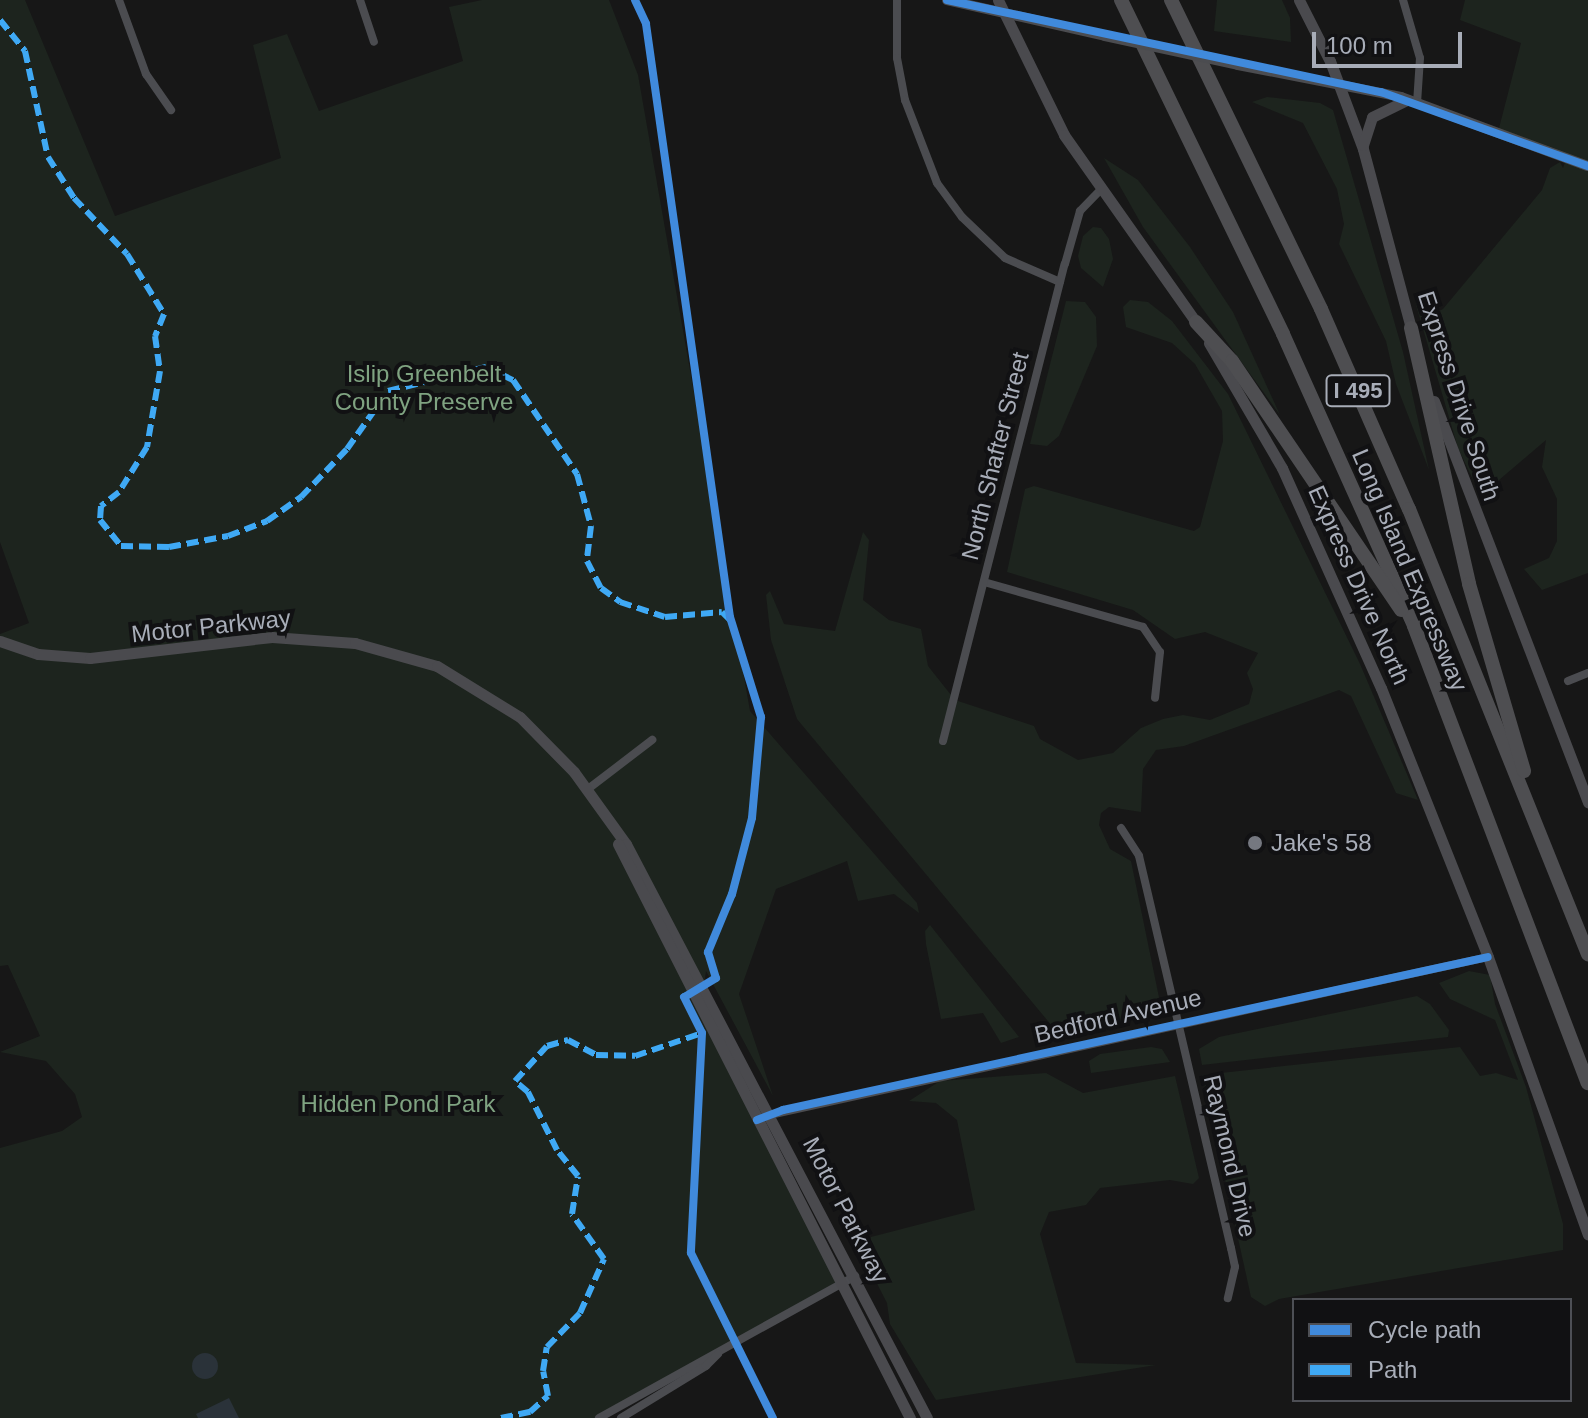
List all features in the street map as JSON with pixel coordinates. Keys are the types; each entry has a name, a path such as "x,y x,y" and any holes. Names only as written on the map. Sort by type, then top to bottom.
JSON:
{"highway":[{"name":"Long Island Expressway","path":"1121,0 1271,307 1414,626 1588,1083"},
{"name":"Long Island Expressway","path":"1171,0 1344,361 1526,791 1588,954"},
{"path":"1196,322 1232,361 1414,626"},
{"path":"1411,328 1479,621 1521,749 1526,791"}],"main road":[{"name":"Express Drive North","path":"998,0 1036,86 1101,189 1196,322 1259,423 1298,501 1397,725 1488,957 1588,1235"},
{"name":"Express Drive South","path":"1299,0 1339,83 1363,149 1411,328 1459,477 1588,803"},
{"path":"1363,149 1372,117 1412,101"},
{"name":"Motor Parkway","path":"0,641 71,658 144,655 272,637 395,651 458,676 502,702 540,735 606,814 681,942 927,1418"},
{"name":"Motor Parkway","path":"606,814 757,1120 910,1418"}],"street":[{"path":"119,0 146,74 171,110"},
{"path":"360,0 374,42"},
{"path":"897,0 897,58 905,100 937,183 962,217 1005,258 1060,282"},
{"path":"947,0 1412,101 1588,166"},
{"path":"1403,0 1420,58 1412,101"},
{"name":"North Shafter Street","path":"943,741 1080,211 1101,189"},
{"path":"984,582 1143,627 1160,652 1155,698"},
{"path":"1568,681 1588,673"},
{"path":"588,789 652,740"},
{"name":"Raymond Drive","path":"1121,828 1139,856 1235,1267 1228,1298"},
{"name":"Bedford Avenue","path":"757,1120 771,1113 1488,957"},
{"path":"599,1418 855,1276"},
{"path":"621,1418 706,1366 718,1353"}],"green space":[{"path":"0,0 25,0 115,216 281,158 253,45 287,34 319,111 463,61 449,7 482,0 609,0 638,75 750,711 917,903 919,913 894,894 858,901 847,861 776,889 739,994 773,1096 706,971 704,985 626,844 841,1283 599,1418 0,1418 0,1148 62,1131 82,1117 75,1094 46,1061 0,1052 40,1036 8,965 0,966 0,634 29,623 0,542"},
{"path":"1217,0 1282,0 1290,18 1291,42 1214,31"},
{"path":"1465,0 1588,0 1588,573 1542,590 1524,569 1549,558 1557,541 1557,499 1542,467 1546,440 1499,480 1485,505 1458,448 1416,305 1415,292 1429,316 1443,309 1542,190 1550,168 1560,162 1563,168 1565,162 1497,136 1521,43 1460,20"},
{"path":"1267,97 1320,103 1333,110 1403,352 1429,470 1396,384 1386,341 1339,244 1344,224 1337,189 1303,123 1252,102"},
{"path":"1104,158 1138,180 1190,247 1233,312 1280,415 1143,227"},
{"path":"1093,227 1101,228 1109,239 1113,259 1103,287 1081,268 1078,256 1083,236"},
{"path":"1130,300 1148,302 1172,321 1228,394 1360,664 1418,800 1396,793 1351,696 1339,690 1184,746 1156,750 1143,769 1141,812 1109,807 1101,813 1099,825 1110,849 1131,861 1162,1012 1062,1038 797,719 771,640 766,595 770,591 784,624 835,631 863,532 869,540 863,600 889,620 921,629 928,666 955,700 1034,726 1040,739 1078,760 1113,753 1141,728 1163,719 1183,715 1210,720 1249,704 1253,689 1247,673 1258,653 1205,632 1175,639 1133,610 1007,572 1025,489 1034,486 1194,531 1200,527 1223,441 1222,411 1195,364 1172,343 1126,327 1123,307"},
{"path":"1066,301 1085,302 1096,317 1097,346 1059,436 1047,446 1030,444"},
{"path":"930,925 1019,1037 1001,1043 983,1013 941,1019 926,944 925,931"},
{"path":"1469,971 1490,975 1495,1004 1526,1087 1563,1224 1563,1250 1279,1299 1265,1306 1251,1297 1202,1075 1460,1047 1480,1076 1496,1073 1518,1080 1495,1020 1450,999 1439,983"},
{"path":"1417,996 1430,1004 1449,1030 1448,1037 1202,1065 1199,1049 1219,1037"},
{"path":"1151,1047 1162,1049 1170,1062 1091,1073 1089,1061 1100,1054"},
{"path":"1046,1073 1083,1093 1175,1076 1199,1178 1193,1184 1170,1180 1100,1188 1086,1205 1049,1212 1040,1234 1076,1363 1156,1365 936,1400 890,1324 887,1303 867,1264 871,1237 975,1210 957,1120 936,1103 909,1101 940,1081"}],"shaded area":[{"path":"205,1353 214,1357 218,1366 214,1375 205,1379 196,1375 192,1366 196,1357"},
{"path":"229,1398 239,1418 198,1418 196,1414"}],"marked path":[{"path":"0,20 25,51 48,157 74,198 127,254 164,314 155,336 160,371 147,447 119,492 101,506 100,520 121,546 169,547 228,536 267,521 301,497 347,449 388,391 486,367 513,380 577,474 591,526 587,561 601,588 620,602 665,617 722,612 732,622"},
{"path":"501,1418 530,1412 548,1396 543,1371 547,1347 580,1313 604,1259 572,1214 578,1176 557,1150 528,1092 515,1081 547,1046 568,1040 596,1055 635,1056 702,1033 700,1029"}],"cycle path":[{"path":"635,0 646,24 730,617 761,717 752,818 732,894 708,952 716,978 684,997 702,1033 691,1253 773,1418"},
{"path":"947,0 1381,92 1588,166"},
{"path":"757,1120 783,1110 1488,957"}],"place":[{"name":"Jake's 58","path":"1255,843"}],"park label":[{"name":"Islip Greenbelt County Preserve","path":"424,388"},
{"name":"Hidden Pond Park","path":"398,1104"}]}
